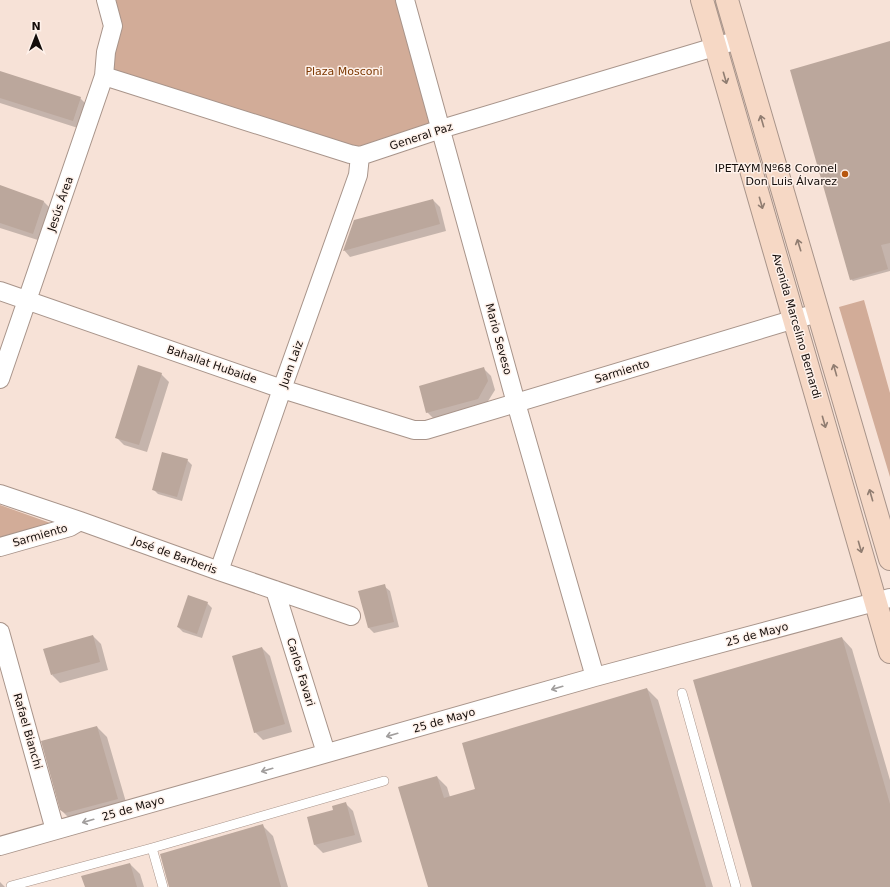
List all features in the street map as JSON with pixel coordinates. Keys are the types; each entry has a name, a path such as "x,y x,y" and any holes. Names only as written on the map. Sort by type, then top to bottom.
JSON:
{"main road":[{"name":"Avenida Marcelino Bernardi","path":"702,0 795,319 883,600 890,652"},
{"path":"727,0 890,559"}],"street":[{"name":"Jesús Área","path":"0,379 104,76 106,52 113,26 106,0"},
{"name":"Mario Seveso","path":"405,0 516,403 595,678"},
{"name":"General Paz","path":"360,156 441,129 738,40"},
{"path":"104,76 360,156"},
{"name":"Juan Laiz","path":"219,572 358,175 360,156"},
{"name":"Bahallat Hubaide","path":"0,291 282,389 414,430 426,430"},
{"name":"Sarmiento","path":"426,430 819,313"},
{"name":"José de Barberis","path":"0,494 80,521 219,572 351,616"},
{"name":"Sarmiento","path":"0,546 70,527 80,521"},
{"name":"Carlos Favari","path":"275,590 326,753"},
{"name":"25 de Mayo","path":"0,846 595,678 883,600"},
{"name":"Rafael Bianchi","path":"0,632 55,830"}],"lane":[{"path":"682,693 736,887"},
{"path":"12,887 11,886 152,848 384,781"},
{"path":"152,848 163,887"}],"green space":[{"name":"Plaza Mosconi","path":"112,0 398,0 435,125 359,150 109,68"},
{"path":"864,300 890,393 890,477 839,307"},
{"path":"0,505 56,525 0,542"}],"building":[{"name":"IPETAYM Nº68 Coronel Don Luis Álvarez","path":"890,41 890,243 881,245 888,269 850,280 790,70"},
{"path":"0,71 81,97 73,121 0,98"},
{"path":"0,185 44,201 33,234 0,223"},
{"path":"433,199 440,224 343,251 354,220"},
{"path":"138,365 162,373 139,445 115,438"},
{"path":"484,367 488,381 478,399 426,413 419,386"},
{"path":"162,452 188,459 177,497 152,490"},
{"path":"385,584 394,622 368,628 358,591"},
{"path":"188,595 208,602 197,634 177,627"},
{"path":"93,635 100,662 51,675 43,649"},
{"path":"842,637 890,804 890,887 752,887 693,680"},
{"path":"262,647 285,724 254,733 232,656"},
{"path":"647,688 706,887 428,887 398,787 437,776 444,798 475,789 462,743"},
{"path":"97,726 118,799 65,813 60,810 41,741"},
{"path":"346,802 355,835 314,845 307,817 333,810 332,806"},
{"path":"263,824 281,887 169,887 160,854"},
{"path":"130,863 137,887 85,887 81,876"}],"place":[{"name":"IPETAYM Nº68 Coronel Don Luis Álvarez","path":"845,174"}]}
